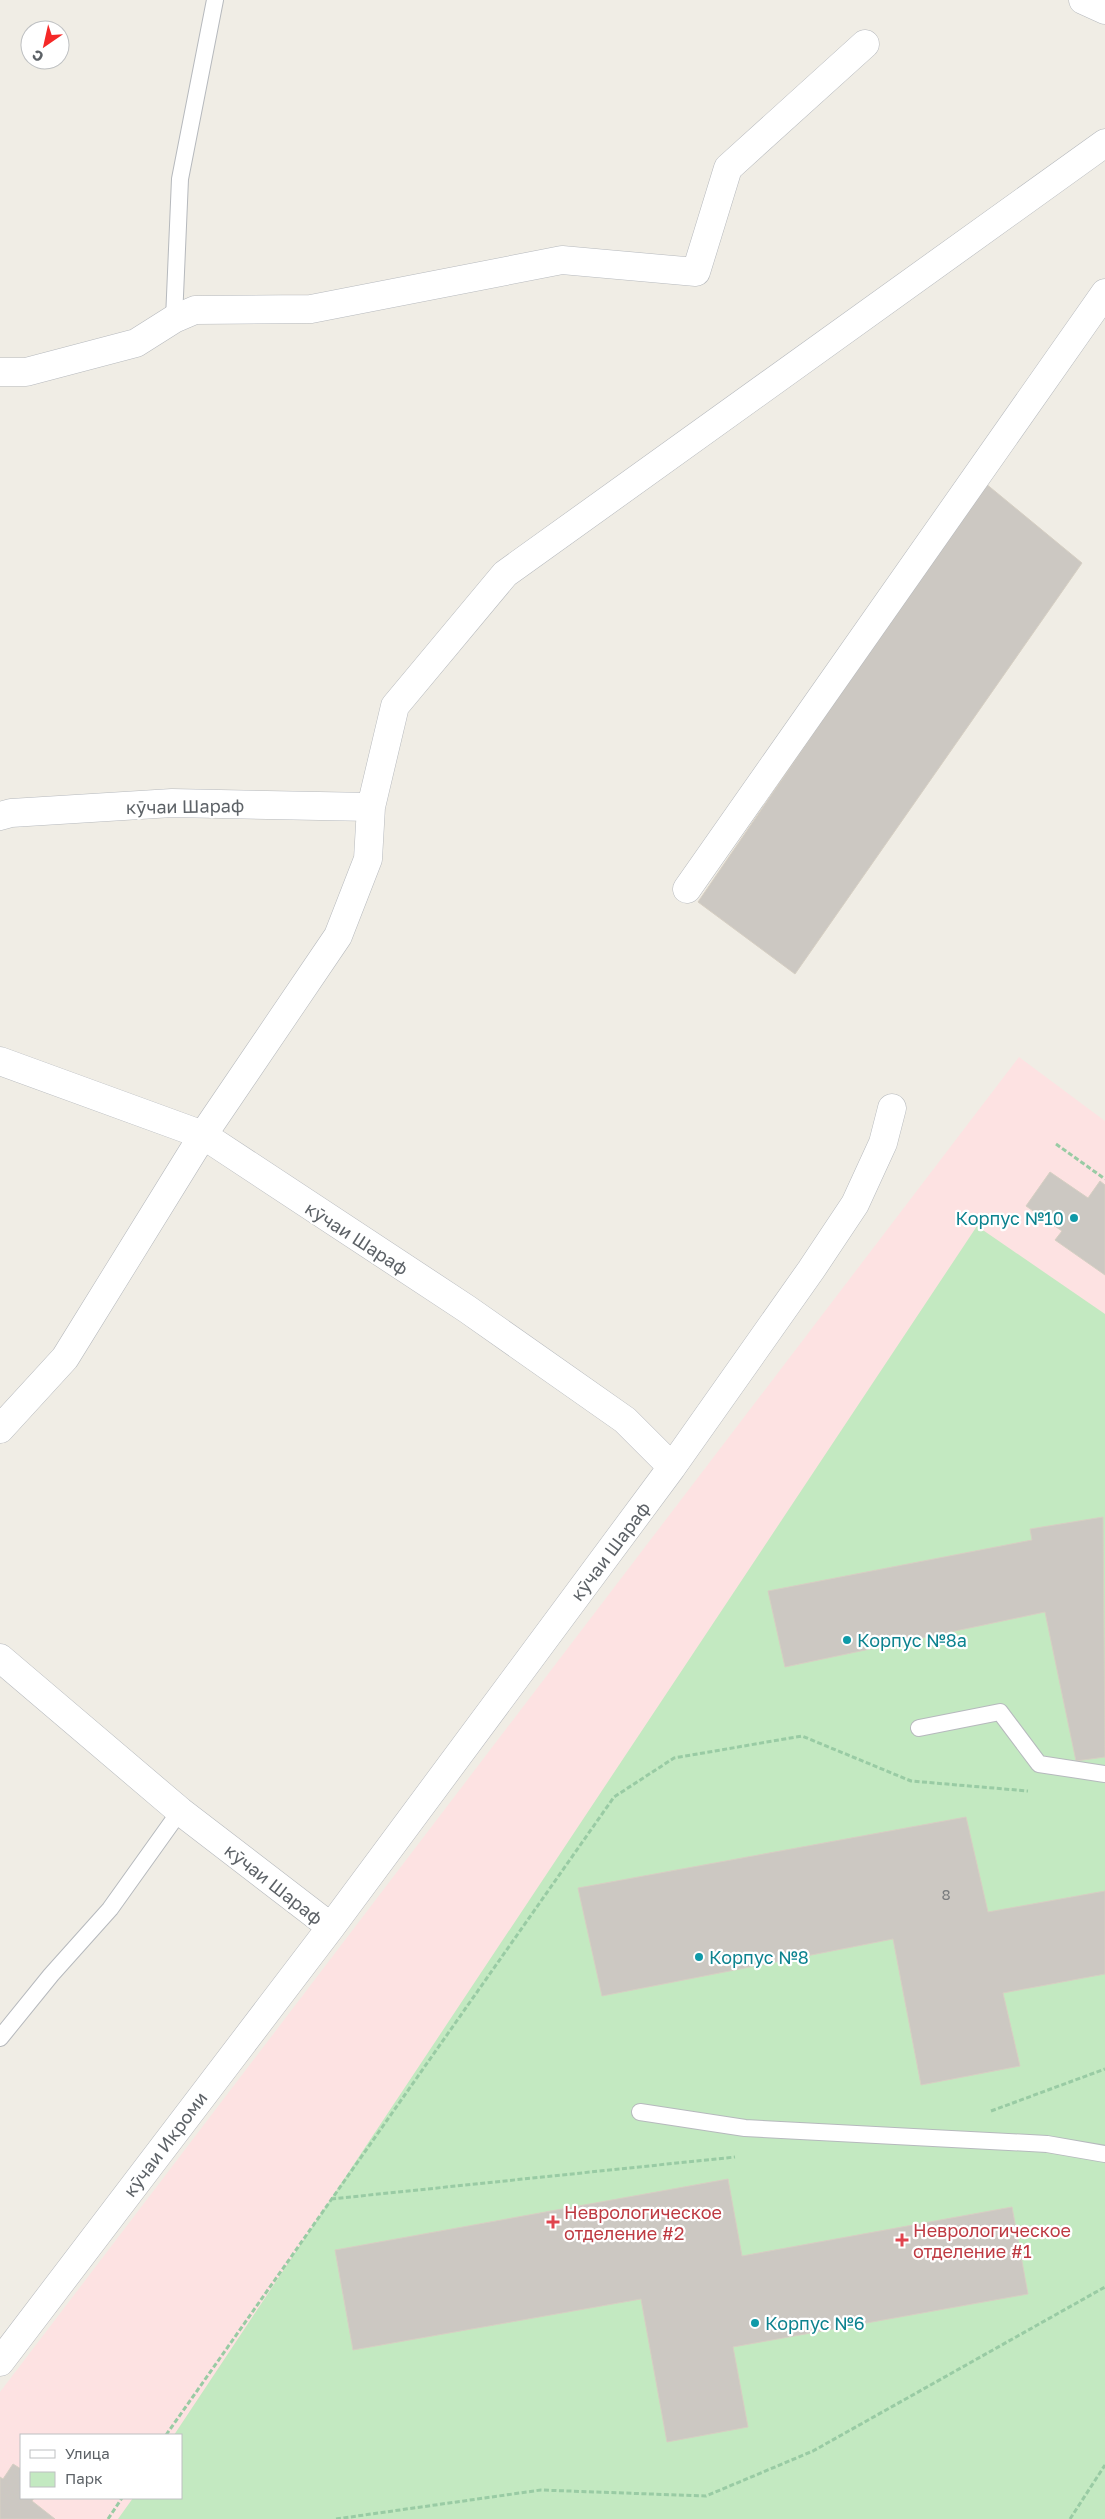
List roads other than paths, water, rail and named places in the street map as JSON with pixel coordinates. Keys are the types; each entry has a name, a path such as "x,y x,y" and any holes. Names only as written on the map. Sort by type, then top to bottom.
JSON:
{"street":[{"path":"1083,0 1105,10"},
{"path":"0,372 26,372 136,344 174,320 195,310 311,309 562,260 696,272 728,168 865,44"},
{"path":"0,1428 65,1358 203,1135 338,936 368,859 371,807 396,706 505,574 1105,143"},
{"path":"687,890 1105,294"},
{"name":"кӯчаи Шараф","path":"0,816 11,813 172,803 371,807"},
{"name":"кӯчаи Шараф","path":"0,1061 203,1135 467,1309 617,1415 672,1467 330,1928 180,1811 0,1658"},
{"path":"672,1467 811,1270 855,1204 883,1143 892,1108"},
{"name":"кӯчаи Икроми","path":"0,2362 330,1928"}],"lane":[{"path":"174,320 180,179 215,0"},
{"path":"919,1728 1000,1712 1039,1764 1105,1774"},
{"path":"0,2038 51,1975 110,1909 180,1811"},
{"path":"640,2112 745,2128 1047,2144 1105,2154"}],"place":[{"name":"Корпус №10","path":"1074,1218"},
{"name":"Корпус №8а","path":"847,1640"},
{"name":"Корпус №8","path":"699,1957"},
{"name":"Неврологическое отделение #2","path":"553,2222"},
{"name":"Неврологическое отделение #1","path":"902,2240"},
{"name":"Корпус №6","path":"755,2323"}]}
